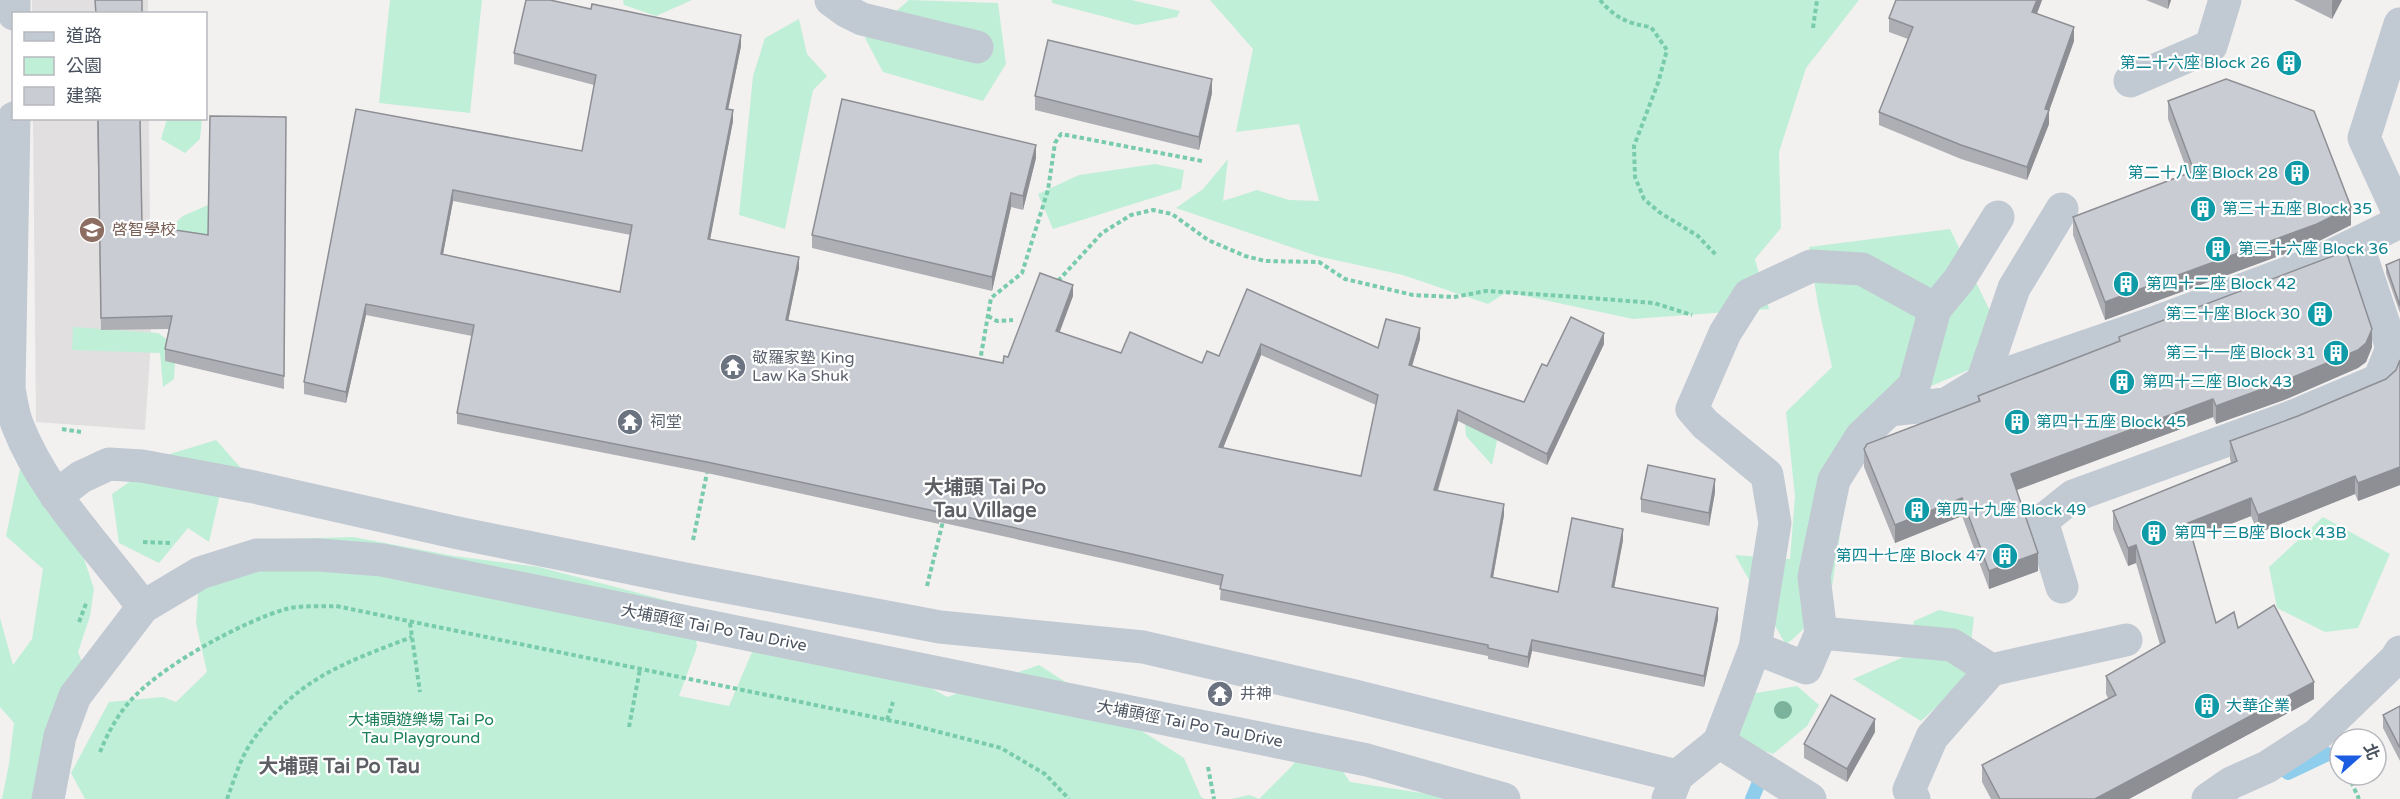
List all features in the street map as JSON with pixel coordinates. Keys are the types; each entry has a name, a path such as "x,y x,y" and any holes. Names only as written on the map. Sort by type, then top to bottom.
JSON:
{"street":[{"path":"831,0 862,19 976,47"},
{"path":"2130,81 2211,46 2225,0"},
{"path":"2400,24 2364,138 2400,216"},
{"path":"14,120 9,388 17,424 56,496 143,607"},
{"path":"1982,382 2014,288 2062,209"},
{"path":"1755,648 1806,668 1821,633 1814,578 1834,480 1861,437 1914,386 1935,309 1959,280 1998,217"},
{"path":"1889,410 1946,404 1982,382 2159,321 2324,259 2400,222"},
{"path":"2062,587 2042,521 2073,496 2291,417 2379,380 2396,345 2357,244"},
{"path":"56,496 81,477 109,464 142,466 254,487 458,533 685,579 940,627 1143,647 1351,695 1673,787 1719,742 1755,648 1775,524 1767,475 1705,424 1692,409 1725,333 1749,295 1811,266 1862,269 1935,309"},
{"name":"大埔頭徑 Tai Po Tau Drive","path":"48,799 60,736 75,696 143,607 200,573 257,555 330,556 382,560 1367,760 1504,799"},
{"path":"1821,633 1952,645 1991,670"},
{"path":"1907,796 1932,737 1991,670 2126,640"},
{"path":"2227,794 2318,734 2396,659 2400,652"},
{"path":"1719,742 1810,799"}],"path":[{"path":"1600,0 1630,24 1651,27 1667,50 1658,83 1634,146 1635,177 1644,199 1659,212 1698,236 1716,255"},
{"path":"1813,28 1817,0"},
{"path":"987,363 980,361 991,298 1022,273 1048,190 1055,143 1061,134 1202,161"},
{"path":"1058,281 1102,233 1131,215 1153,210 1172,214 1208,240 1245,256 1265,261 1318,262 1345,279 1377,288 1413,295 1454,297 1486,291 1654,303 1713,322 1725,333"},
{"path":"988,316 997,321 1013,320"},
{"path":"685,579 707,473"},
{"path":"915,622 934,565 946,508"},
{"path":"76,629 87,602 85,590"},
{"path":"99,755 107,734 136,695 177,663 238,628 288,609 336,606 887,720 1001,748 1045,774 1069,799"},
{"path":"410,623 420,692"},
{"path":"227,799 252,741 294,694 343,663 412,637"},
{"path":"887,720 905,666"},
{"path":"629,727 640,669"}],"shaded area":[{"path":"32,0 148,0 148,12 32,12"},
{"name":"啓智學校","path":"33,120 149,120 151,341 145,430 36,422"}],"green space":[{"path":"390,0 482,0 470,113 379,103"},
{"path":"623,0 692,0 656,16 624,5"},
{"path":"909,0 998,3 1006,64 983,101 883,72 865,38"},
{"path":"1052,0 1131,0 1180,11 1177,17 1136,25 1052,3"},
{"path":"1210,0 1859,0 1806,68 1779,152 1781,228 1755,259 1769,309 1633,319 1507,292 1488,304 1403,275 1317,256 1176,208 1203,189 1228,159 1223,201 1257,190 1289,200 1319,201 1299,124 1236,132 1253,49"},
{"path":"799,19 807,54 827,76 813,90 785,229 739,215 753,76 765,38"},
{"path":"167,120 202,120 200,139 185,153 161,139"},
{"path":"1155,164 1184,170 1181,189 1053,229 1038,194 1079,175"},
{"path":"235,193 207,237 159,237 183,216"},
{"path":"1950,229 1990,311 1971,369 1858,417 1829,606 1786,645 1735,555 1790,559 1795,496 1786,412 1832,367 1818,305 1809,247"},
{"path":"73,327 158,333 176,346 174,379 163,387 160,353 72,350"},
{"path":"1464,410 1501,421 1492,465 1466,436"},
{"path":"216,440 249,477 220,494 209,542 188,528 159,563 119,543 112,494 170,454"},
{"path":"20,469 79,543 94,589 90,616 78,652 94,691 47,799 2,799 14,723 0,707 0,618 13,665 32,639 43,569 6,536"},
{"path":"2323,517 2390,554 2358,628 2325,632 2277,608 2269,567"},
{"name":"大埔頭遊樂場 Tai Po Tau Playground","path":"353,537 454,556 539,567 692,607 697,647 679,696 729,706 764,624 841,637 947,697 1039,665 1184,758 1201,797 1205,799 85,799 71,773 109,702 163,697 176,702 207,672 196,623 198,592 278,539"},
{"path":"1939,610 1974,617 1967,679 1921,721 1853,679 1906,656 1914,621"},
{"path":"1797,686 1819,705 1807,726 1773,754 1750,746 1733,730 1750,694"},
{"path":"1318,734 1350,782 1461,799 1259,799 1290,768"},
{"path":"1250,795 1259,799 1230,799"}],"building":[{"path":"95,0 142,0 142,12 96,12"},
{"path":"526,0 550,0 591,9 592,4 741,35 726,109 733,110 708,239 799,257 786,320 1003,363 1004,356 1008,357 1040,273 1073,285 1056,331 1121,353 1130,332 1202,363 1207,351 1219,356 1247,289 1378,348 1386,319 1420,328 1409,365 1524,402 1542,364 1547,366 1571,317 1604,333 1547,454 1458,410 1434,490 1504,504 1491,577 1558,592 1572,518 1623,529 1612,587 1718,608 1704,676 1532,640 1528,657 1488,648 1488,645 1220,589 1223,575 1132,554 707,462 457,413 474,325 366,304 346,392 304,382 356,109 582,151 596,75 514,53","holes":["453,190 632,225 620,292 441,254","1261,344 1378,395 1361,476 1219,447"]},
{"path":"1896,0 2037,0 2032,12 2074,27 2045,109 2049,110 2027,167 1961,145 1879,112 1913,27 1889,18"},
{"path":"1048,40 1212,79 1199,137 1035,96"},
{"path":"2226,79 2314,111 2351,207 2317,224 2105,302 2073,217 2194,171 2168,101"},
{"path":"842,99 1036,145 1023,196 1011,193 992,277 812,235"},
{"path":"210,116 286,117 284,376 165,349 172,316 101,318 98,120 140,120 142,225 208,235"},
{"path":"2346,251 2372,329 2366,343 2358,350 2284,381 2216,406 2213,399 2011,474 2038,553 1989,571 1962,498 1895,525 1864,449 1867,444 1980,401 1978,396 2120,341 2119,337"},
{"path":"2400,259 2400,306 2386,265"},
{"path":"2400,360 2400,467 2358,483 2355,476 2258,515 2251,498 2188,523 2216,623 2234,612 2238,628 2274,605 2314,682 2095,799 2000,799 1982,765 2116,695 2106,676 2165,642 2136,545 2128,548 2113,511 2237,461 2230,441 2298,416 2386,379 2396,370"},
{"path":"1648,465 1715,479 1709,513 1641,499"},
{"path":"1831,695 1875,719 1847,769 1804,744"},
{"path":"2400,706 2400,748 2383,715"}],"waterway":[{"path":"2288,773 2328,754"},
{"path":"1752,799 1760,780"}],"place":[{"name":"第二十六座 Block 26","path":"2289,63"},
{"name":"第二十八座 Block 28","path":"2297,173"},
{"name":"第三十五座 Block 35","path":"2203,209"},
{"name":"啓智學校","path":"92,230"},
{"name":"第三十六座 Block 36","path":"2218,249"},
{"name":"第四十二座 Block 42","path":"2126,284"},
{"name":"第三十座 Block 30","path":"2320,314"},
{"name":"第三十一座 Block 31","path":"2336,353"},
{"name":"敬羅家塾 King Law Ka Shuk","path":"733,367"},
{"name":"第四十三座 Block 43","path":"2122,382"},
{"name":"祠堂","path":"630,422"},
{"name":"第四十五座 Block 45","path":"2017,422"},
{"name":"第四十九座 Block 49","path":"1917,510"},
{"name":"第四十三B座 Block 43B","path":"2154,533"},
{"name":"第四十七座 Block 47","path":"2005,556"},
{"name":"井神","path":"1220,694"},
{"name":"大華企業","path":"2207,706"}],"district":[{"name":"大埔頭 Tai Po Tau Village","path":"985,500"},
{"name":"大埔頭 Tai Po Tau","path":"339,767"}]}
